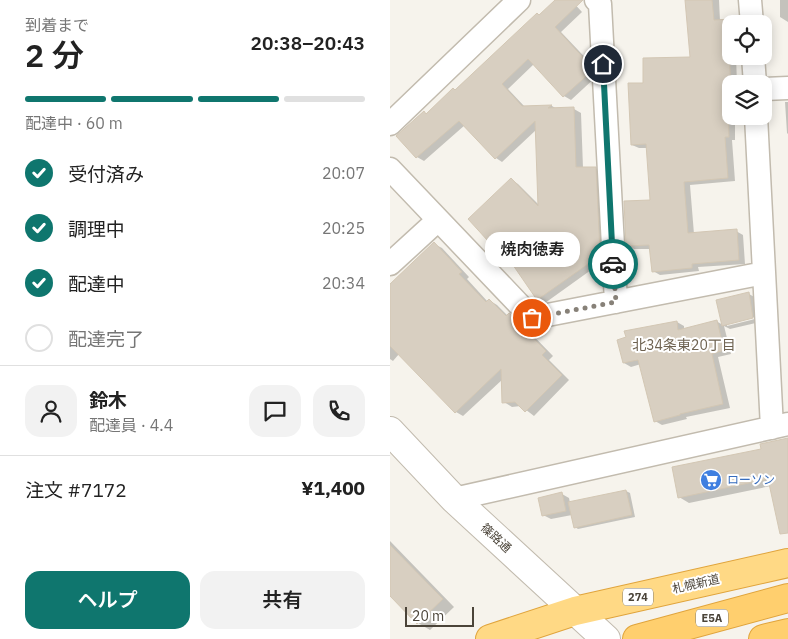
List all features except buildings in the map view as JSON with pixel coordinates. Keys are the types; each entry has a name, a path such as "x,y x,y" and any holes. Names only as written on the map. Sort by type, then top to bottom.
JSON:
{"highway":[{"name":"札幌新道","path":"490,639 574,611 788,563"},
{"name":"E5A","path":"637,639 788,598"},
{"path":"763,639 788,633"}],"street":[{"path":"390,124 519,0"},
{"path":"596,0 600,4 616,302"},
{"path":"750,0 751,15"},
{"path":"772,89 788,88"},
{"path":"454,498 780,426 764,273 756,125"},
{"path":"390,170 532,318 764,273"},
{"path":"390,264 438,220"},
{"name":"篠路通","path":"390,431 454,498 606,639"}],"way so far":[{"path":"532,318 616,302 613,264"}],"place":[{"name":"焼肉徳寿","path":"532,318"},
{"name":"ローソン","path":"711,480"}],"district":[{"name":"北34条東20丁目","path":"684,345"}],"route":[{"path":"603,64 613,264"}]}
